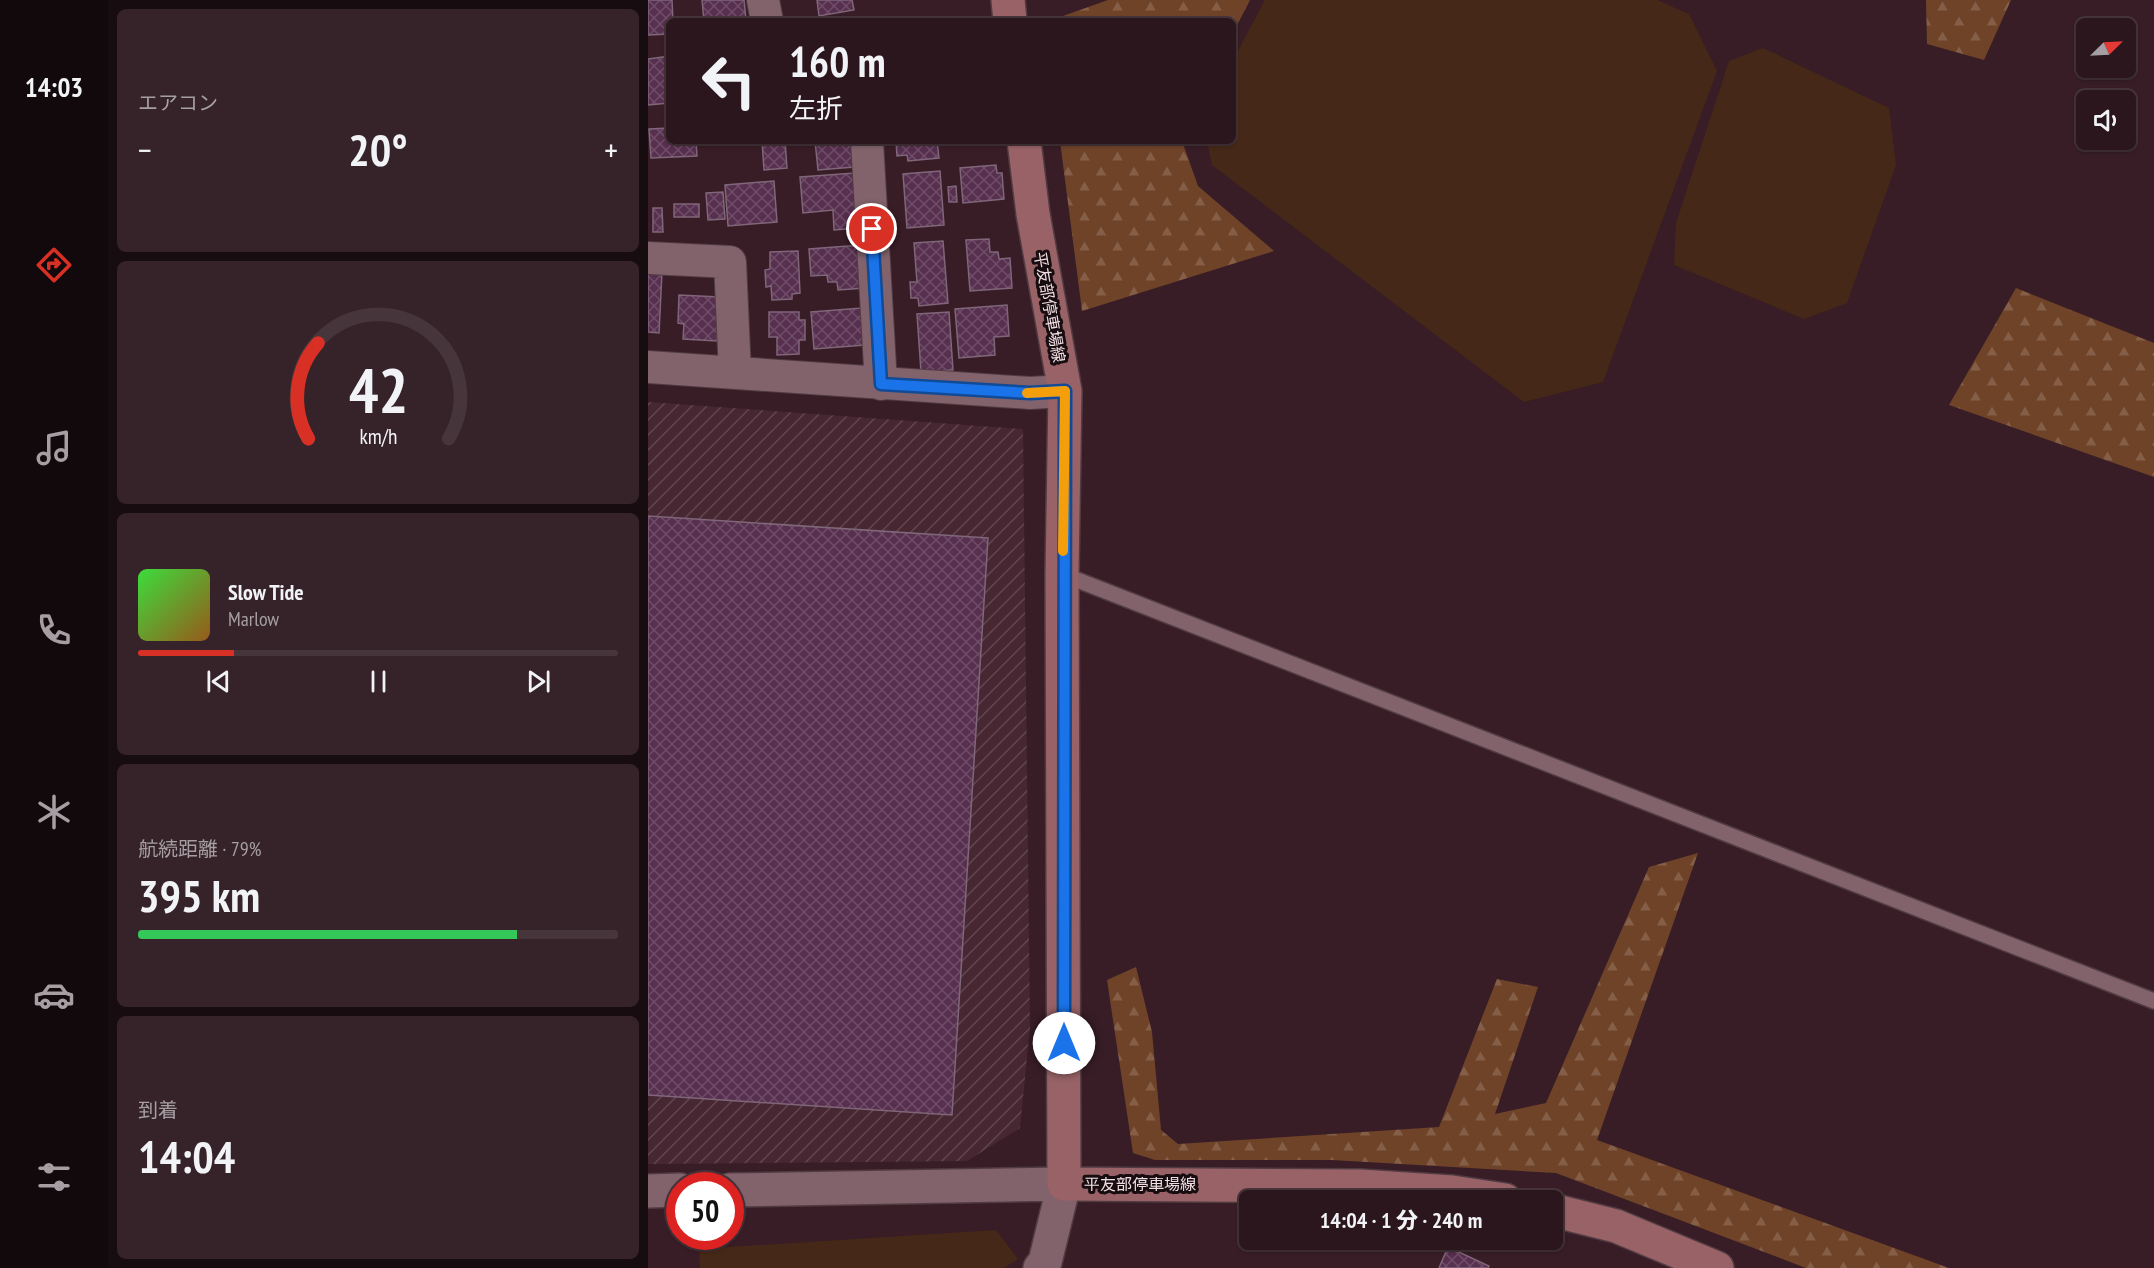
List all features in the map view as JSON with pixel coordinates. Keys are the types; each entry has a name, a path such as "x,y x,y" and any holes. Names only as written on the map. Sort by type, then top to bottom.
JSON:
{"main road":[{"path":"1008,0 1010,18"},
{"name":"平友部停車場線","path":"1024,144 1033,214 1065,391 1062,574 1064,1184 1360,1186 1421,1190"},
{"path":"1563,1213 1616,1226 1718,1268"}],"street":[{"path":"763,0 766,18"},
{"path":"867,144 881,384"},
{"path":"648,258 730,262 735,373"},
{"path":"648,367 1030,393 1065,391"},
{"path":"744,1190 1064,1184 1045,1262 1040,1268"},
{"path":"648,1191 666,1190"}],"lane":[{"path":"1062,574 2154,1000"}],"shaded area":[{"path":"1265,0 1657,0 1689,14 1717,71 1603,382 1524,402 1212,165 1208,144 1236,144 1236,54"},
{"path":"1763,48 1889,108 1896,165 1847,303 1804,319 1674,265 1676,223 1729,61"},
{"path":"648,402 1023,429 1030,1028 1020,1128 967,1161 648,1164"},
{"path":"996,1230 1018,1259 1004,1268 700,1268 699,1250 744,1250 744,1246"}],"green space":[{"path":"1108,0 1250,0 1236,27 1236,18 1057,18"},
{"path":"1926,0 2011,0 1984,60 1927,44"},
{"path":"1060,144 1183,144 1198,186 1274,251 1082,311"},
{"path":"2016,288 2154,343 2154,477 1949,405"},
{"path":"1698,853 1597,1140 1949,1268 1806,1268 1556,1173 1332,1160 1155,1160 1133,1153 1107,980 1136,967 1152,1032 1161,1130 1178,1144 1439,1127 1497,979 1538,987 1495,1114 1546,1103 1649,867"}],"building":[{"path":"648,0 672,0 673,18 666,18 666,34 648,35"},
{"path":"702,0 744,0 746,18 704,18"},
{"path":"817,0 852,0 854,10 819,16"},
{"path":"666,56 666,103 648,105 648,59"},
{"path":"666,128 666,144 696,144 697,156 651,158 649,129"},
{"path":"762,144 785,144 787,168 764,170"},
{"path":"815,144 852,144 854,167 818,170"},
{"path":"896,144 937,144 939,158 908,161 907,155 897,156"},
{"path":"996,165 997,173 1002,173 1004,199 963,203 960,168"},
{"path":"940,171 944,225 907,228 903,174"},
{"path":"855,173 859,228 834,230 833,210 803,213 800,177"},
{"path":"774,181 777,222 728,226 725,185"},
{"path":"956,186 957,202 949,202 948,187"},
{"path":"723,192 725,219 708,220 706,193"},
{"path":"674,204 699,204 699,217 674,217"},
{"path":"653,208 662,208 663,232 653,232"},
{"path":"989,239 990,252 998,252 999,259 1010,258 1012,288 970,291 966,240"},
{"path":"943,241 948,303 919,306 918,298 911,298 910,282 917,282 914,243"},
{"path":"861,245 865,288 838,290 837,282 828,282 827,275 811,276 809,249"},
{"path":"798,251 800,293 792,294 792,299 772,300 771,286 766,287 765,270 770,269 770,252"},
{"path":"648,271 662,272 659,333 648,332"},
{"path":"679,295 719,297 717,341 683,339 684,324 678,323"},
{"path":"1007,305 1009,336 994,337 995,355 959,358 955,309"},
{"path":"862,308 865,345 814,349 811,312"},
{"path":"769,312 799,312 799,320 805,320 805,340 799,340 799,354 777,355 777,337 769,337"},
{"path":"949,312 953,370 921,372 917,314"},
{"path":"648,516 988,538 952,1115 648,1095"},
{"path":"1447,1250 1454,1250 1489,1266 1488,1268 1439,1268"}],"slow traffic":[{"path":"1027,393 1065,391 1063,551"}],"route":[{"path":"872,229 881,384 1030,393 1065,391 1062,574 1064,1043"}]}
